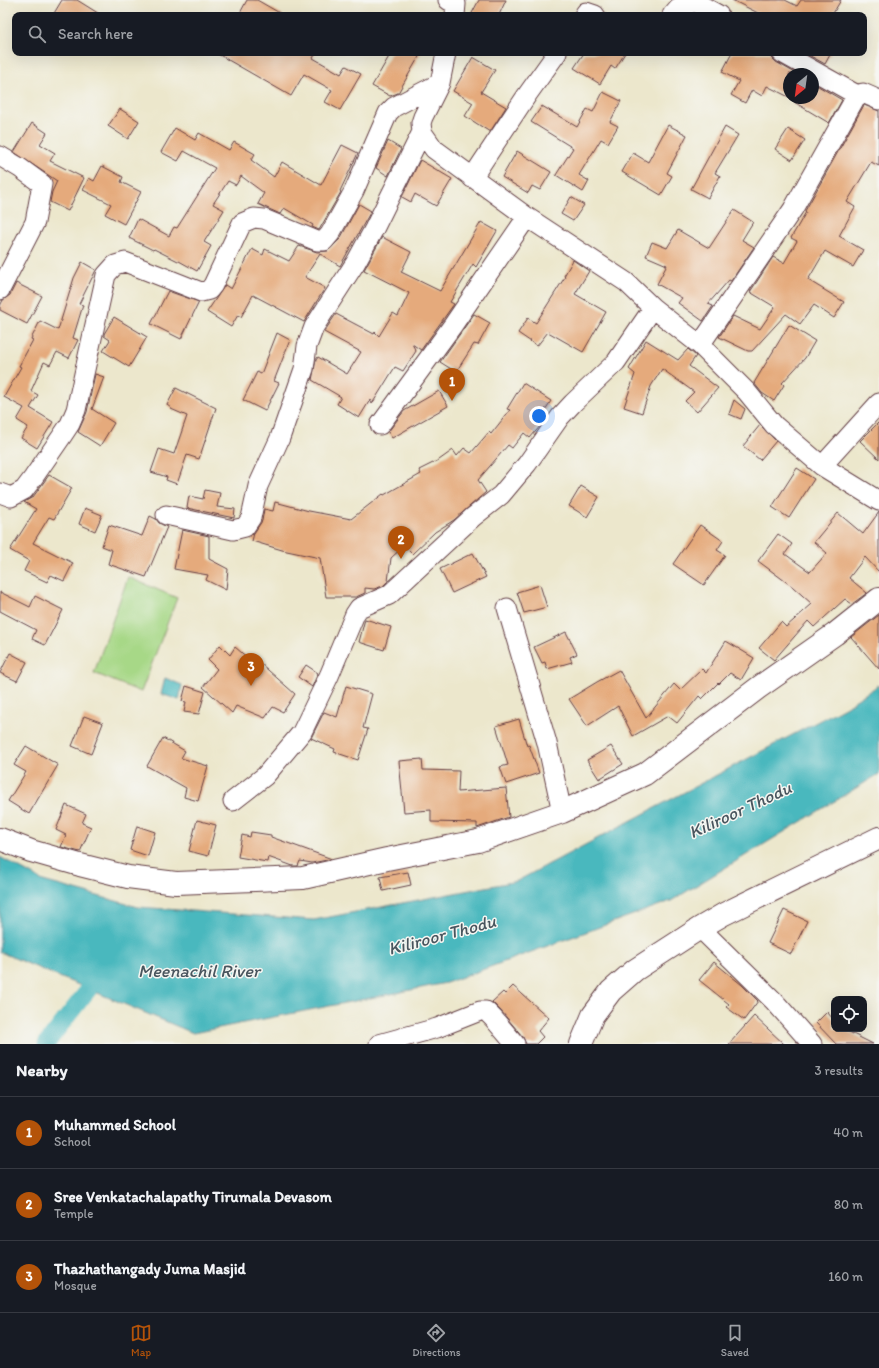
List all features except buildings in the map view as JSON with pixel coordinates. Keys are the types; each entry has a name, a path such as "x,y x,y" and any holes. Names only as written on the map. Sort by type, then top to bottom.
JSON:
{"main road":[{"path":"0,838 31,851 128,877 176,883 303,878 387,859 478,841 562,812 645,774 758,688 835,634 879,598"},
{"path":"580,1044 593,1015 611,991 635,970 724,914 879,838"}],"street":[{"path":"675,12 678,8 695,2 713,12"},
{"path":"445,56 440,84 421,123 422,132 434,149 527,217 626,282 653,308 700,345 747,392 774,425 822,466 879,502"},
{"path":"472,178 527,94 555,56"},
{"path":"787,56 857,96"},
{"path":"0,493 11,497 24,490 70,424 76,410 106,275 115,265 125,262 201,292 209,290 213,285 242,223 254,218 264,219 317,241 324,241 330,234 354,191 388,113 394,107 440,84"},
{"path":"700,345 793,209 857,96 863,93 879,100"},
{"path":"166,515 233,530 245,527 251,518 258,486 280,438 304,369 308,346 314,327 356,262 422,132"},
{"path":"0,156 42,184 35,222 0,290"},
{"path":"380,425 453,325 527,217"},
{"path":"233,801 265,776 302,732 359,608 389,595 473,517 501,495 527,464 560,417 616,362 653,308"},
{"path":"822,466 879,403"},
{"path":"507,608 547,743 562,812"},
{"path":"700,928 774,1001 812,1044"},
{"path":"379,1044 437,1028 480,1011 486,1011 515,1044"}],"green space":[{"path":"128,577 177,598 141,692 94,673"}],"water":[{"path":"165,678 182,685 179,700 161,694"},
{"name":"Meenachil River","path":"879,685 879,774 671,901 446,983 193,1033 0,952 0,857 43,881 138,907 314,920 517,881 845,707"}],"waterway":[{"path":"46,1044 103,971"}],"place":[{"name":"Muhammed School","path":"452,401"},
{"name":"Sree Venkatachalapathy Tirumala Devasom","path":"401,559"},
{"name":"Thazhathangady Juma Masjid","path":"251,686"}],"water label":[{"name":"Kiliroor Thodu","path":"740,810"},
{"name":"Kiliroor Thodu","path":"442,935"}]}
